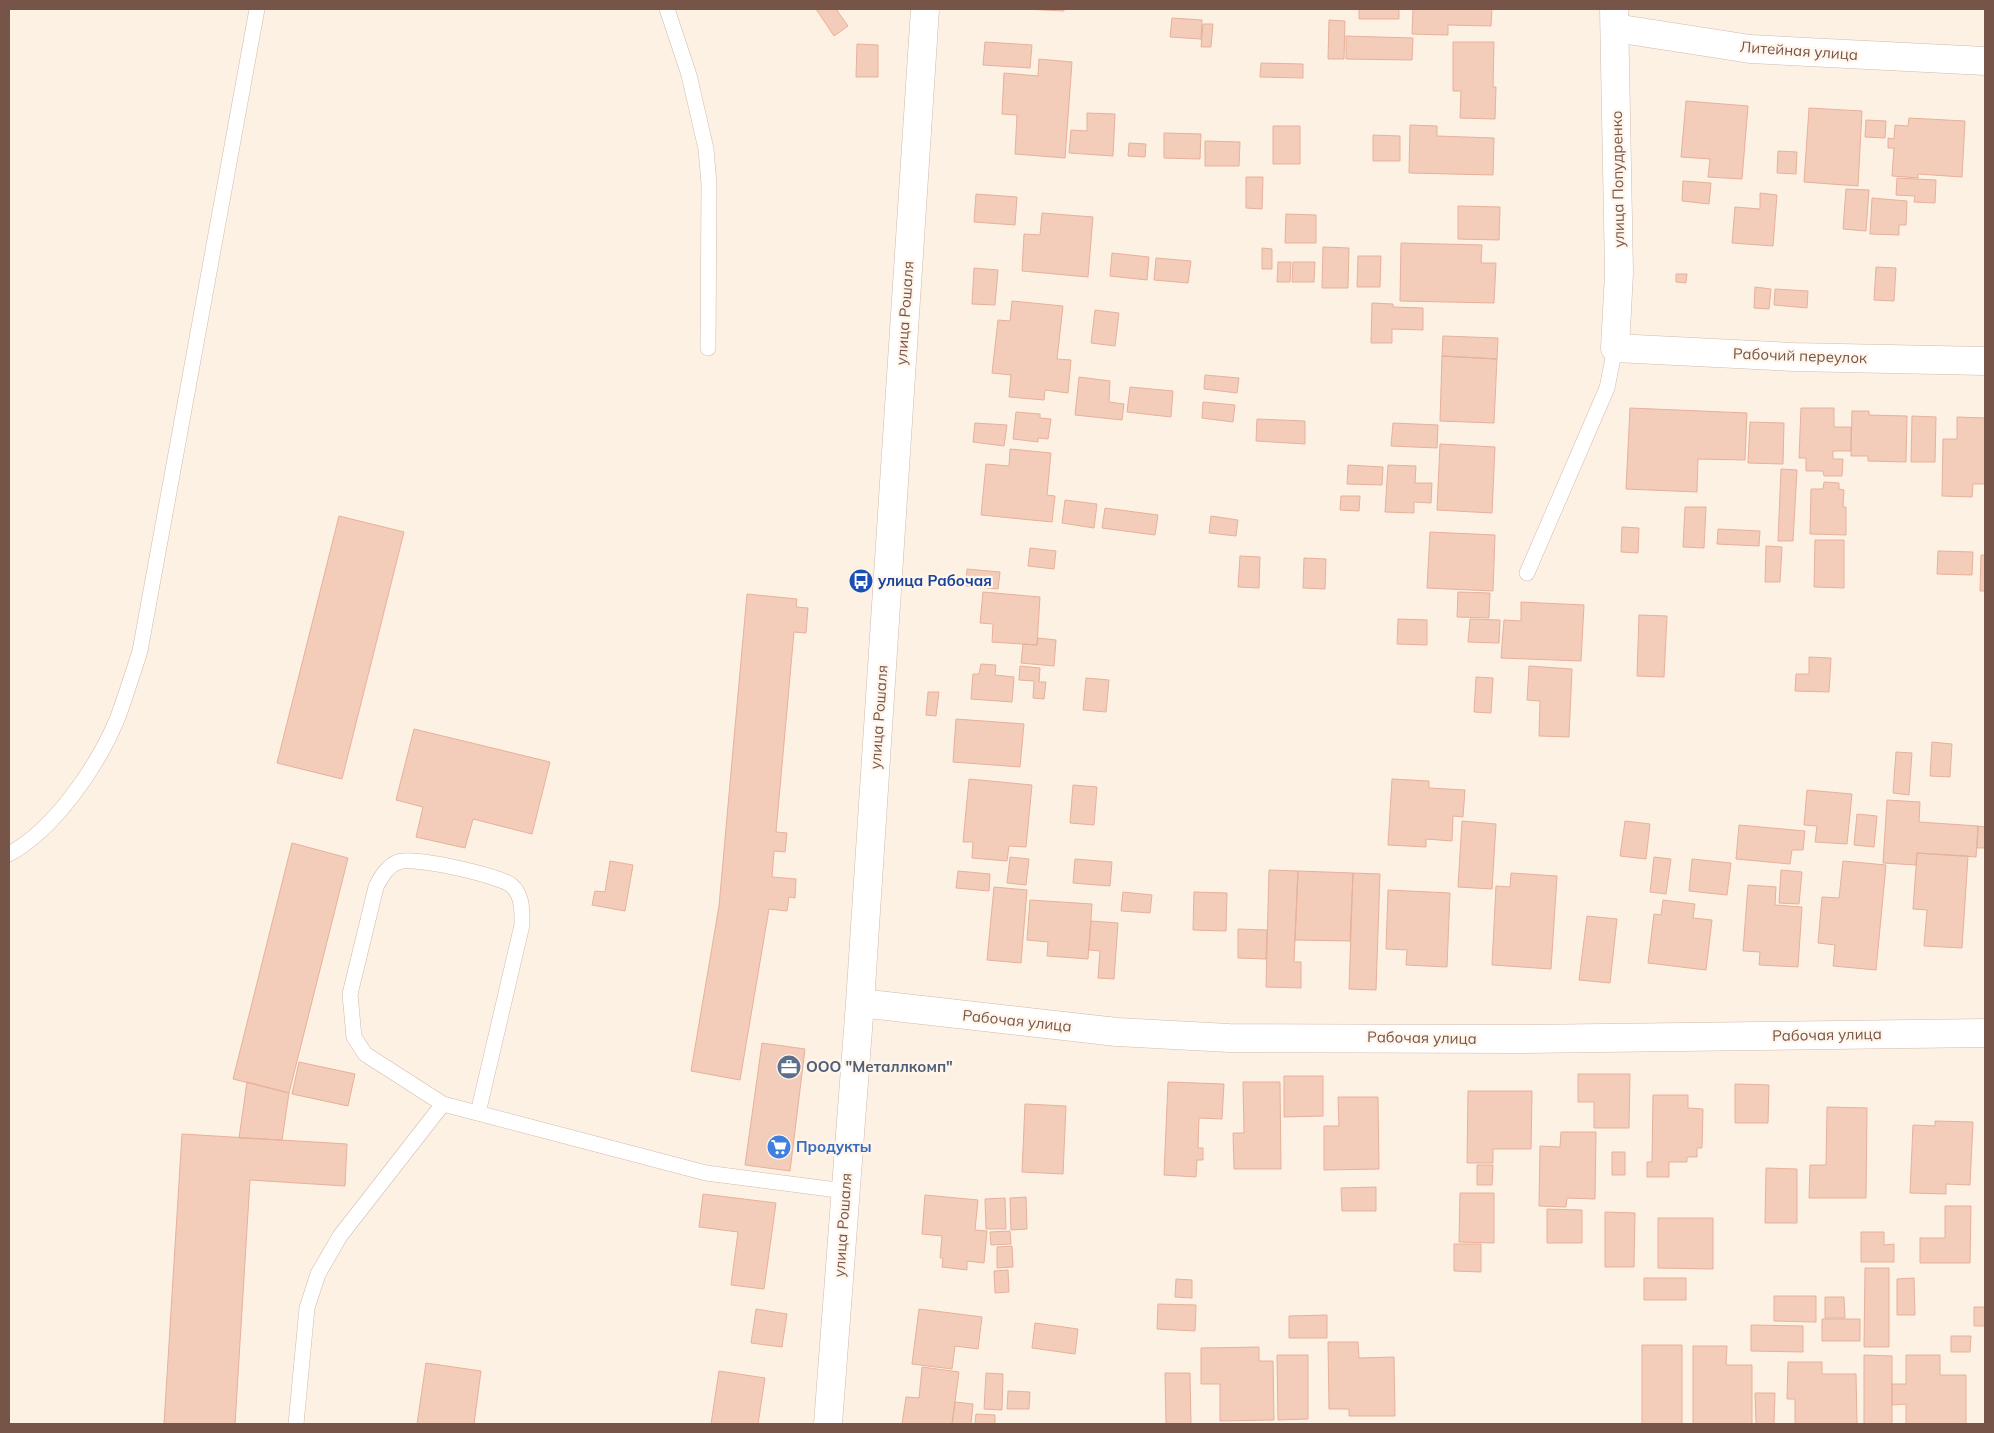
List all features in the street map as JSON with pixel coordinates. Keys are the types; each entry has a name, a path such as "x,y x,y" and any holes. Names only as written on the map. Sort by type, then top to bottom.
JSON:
{"street":[{"name":"улица Рошаля","path":"828,1424 860,1003 925,9"},
{"name":"Литейная улица","path":"1615,18 1750,49 1985,62"},
{"name":"улица Попудренко","path":"1615,18 1619,273 1615,348"},
{"name":"Рабочий переулок","path":"1615,348 1793,358 1985,361"},
{"name":"Рабочая улица","path":"860,1003 1117,1032 1229,1038 1517,1039 1985,1033"}],"lane":[{"path":"9,854 43,830 68,799 95,760 117,718 140,651 257,9"},
{"path":"666,9 689,75 706,149 709,184 708,348"},
{"path":"1527,573 1607,388 1615,348"},
{"path":"478,1113 522,925 522,902 512,886 497,878 413,859 397,862 384,872 376,887 350,994 354,1037 365,1054 443,1104 706,1173 845,1191"},
{"path":"296,1424 307,1308 318,1274 340,1236 443,1104"}],"building":[{"path":"816,9 836,9 848,26 834,36"},
{"path":"1024,9 1064,9 1064,11"},
{"path":"1359,9 1399,9 1399,19 1359,19"},
{"path":"1413,9 1492,9 1491,26 1448,25 1448,35 1412,34"},
{"path":"1172,18 1202,20 1201,39 1170,37"},
{"path":"1329,20 1345,21 1344,59 1328,59"},
{"path":"1203,24 1213,24 1211,47 1201,47"},
{"path":"1346,36 1413,38 1412,60 1346,59"},
{"path":"985,42 1032,45 1030,68 983,65"},
{"path":"1453,42 1494,42 1493,87 1496,87 1495,119 1460,118 1461,91 1453,91"},
{"path":"857,44 878,45 878,77 856,77"},
{"path":"1039,59 1072,62 1065,158 1015,154 1017,115 1002,114 1004,73 1038,76"},
{"path":"1261,63 1303,64 1303,78 1260,77"},
{"path":"1686,101 1748,106 1742,179 1708,177 1710,159 1681,157"},
{"path":"1809,108 1862,111 1858,186 1804,182"},
{"path":"1087,113 1115,114 1113,156 1069,153 1071,130 1087,131"},
{"path":"1909,118 1965,121 1962,177 1918,174 1918,178 1892,176 1894,148 1888,148 1888,138 1894,139 1895,125 1908,126"},
{"path":"1866,120 1886,121 1885,138 1865,137"},
{"path":"1410,125 1437,126 1437,136 1494,138 1493,175 1409,173"},
{"path":"1273,126 1300,126 1300,164 1273,164"},
{"path":"1164,133 1201,134 1200,159 1164,158"},
{"path":"1373,135 1400,136 1400,161 1373,161"},
{"path":"1205,141 1240,142 1239,166 1205,166"},
{"path":"1129,143 1146,144 1145,157 1128,156"},
{"path":"1778,151 1797,152 1796,174 1777,173"},
{"path":"1246,177 1263,177 1262,209 1246,208"},
{"path":"1897,178 1936,180 1935,203 1914,202 1915,196 1896,195"},
{"path":"1683,181 1711,183 1709,204 1682,201"},
{"path":"1846,189 1869,190 1866,231 1843,229"},
{"path":"1760,193 1777,195 1773,246 1732,243 1735,207 1760,209"},
{"path":"976,194 1017,197 1015,225 974,222"},
{"path":"1872,198 1907,201 1906,225 1899,225 1899,235 1870,234"},
{"path":"1458,206 1500,207 1499,240 1458,239"},
{"path":"1042,213 1093,217 1088,277 1022,271 1024,234 1040,235"},
{"path":"1286,214 1316,215 1316,243 1285,243"},
{"path":"1401,243 1482,245 1481,263 1496,263 1494,303 1400,301"},
{"path":"1323,247 1349,248 1348,288 1322,288"},
{"path":"1262,248 1272,249 1272,269 1262,269"},
{"path":"1112,253 1149,257 1147,280 1110,276"},
{"path":"1358,256 1381,256 1380,287 1357,287"},
{"path":"1156,258 1191,261 1188,283 1154,280"},
{"path":"1278,262 1291,262 1290,282 1277,282"},
{"path":"1293,262 1315,262 1314,282 1292,282"},
{"path":"1876,267 1896,268 1894,301 1874,300"},
{"path":"974,268 998,270 995,305 972,304"},
{"path":"1676,274 1687,274 1686,283 1676,282"},
{"path":"1755,287 1771,289 1769,309 1754,308"},
{"path":"1775,289 1808,291 1807,308 1774,305"},
{"path":"1012,301 1063,306 1057,359 1071,360 1068,393 1045,390 1044,400 1009,397 1011,375 992,373 998,320 1010,321"},
{"path":"1372,303 1393,304 1393,307 1423,308 1423,330 1392,329 1392,343 1371,343"},
{"path":"1095,310 1119,313 1115,346 1091,343"},
{"path":"1443,336 1498,338 1497,359 1442,356"},
{"path":"1442,356 1497,359 1494,423 1440,421"},
{"path":"1205,375 1239,378 1237,393 1204,389"},
{"path":"1079,377 1110,381 1109,402 1124,404 1122,420 1075,415"},
{"path":"1130,387 1173,391 1171,417 1127,412"},
{"path":"1203,402 1235,405 1233,422 1202,418"},
{"path":"1630,408 1747,413 1745,460 1698,459 1697,492 1626,489"},
{"path":"1801,408 1834,408 1834,427 1851,427 1851,451 1833,451 1833,459 1843,459 1842,476 1824,476 1823,471 1806,471 1806,458 1799,458"},
{"path":"1852,411 1869,411 1869,415 1907,416 1906,462 1868,461 1868,456 1851,456"},
{"path":"1016,412 1040,414 1040,418 1051,419 1048,439 1038,438 1038,442 1013,439"},
{"path":"1912,416 1936,417 1935,462 1911,462"},
{"path":"1957,417 1985,418 1985,484 1973,484 1972,497 1942,496 1943,439 1957,439"},
{"path":"1257,419 1305,421 1305,444 1256,441"},
{"path":"1750,422 1784,423 1783,464 1748,463"},
{"path":"975,423 1007,425 1004,446 973,442"},
{"path":"1393,423 1438,425 1437,448 1391,446"},
{"path":"1440,444 1495,447 1492,513 1437,510"},
{"path":"1010,449 1051,453 1047,495 1055,496 1052,522 981,515 986,464 1009,466"},
{"path":"1348,465 1383,467 1382,485 1347,484"},
{"path":"1388,465 1416,466 1415,483 1432,483 1431,503 1414,502 1414,513 1385,512"},
{"path":"1781,469 1797,470 1793,541 1778,541"},
{"path":"1824,482 1839,483 1839,489 1844,490 1843,507 1846,507 1846,535 1810,534 1811,489 1823,489"},
{"path":"1341,496 1360,496 1359,511 1340,510"},
{"path":"1065,500 1097,504 1094,528 1062,523"},
{"path":"1685,507 1706,507 1704,548 1683,547"},
{"path":"1105,508 1158,515 1155,535 1102,528"},
{"path":"339,516 404,532 342,779 277,763"},
{"path":"1211,516 1238,520 1236,536 1209,533"},
{"path":"1622,527 1639,528 1638,553 1621,552"},
{"path":"1718,529 1760,531 1759,546 1717,544"},
{"path":"1430,532 1495,535 1493,591 1427,588"},
{"path":"1815,540 1844,540 1844,588 1814,587"},
{"path":"1766,546 1782,547 1780,582 1765,582"},
{"path":"1030,548 1056,551 1054,569 1028,566"},
{"path":"1938,551 1973,552 1972,575 1937,574"},
{"path":"1981,555 1985,555 1985,591 1980,591"},
{"path":"1240,556 1260,557 1259,588 1238,587"},
{"path":"1304,558 1326,559 1325,589 1303,588"},
{"path":"967,569 1000,572 998,589 966,586"},
{"path":"983,592 1040,597 1037,645 992,642 993,624 980,623"},
{"path":"1458,592 1490,593 1489,618 1457,617"},
{"path":"747,594 797,599 796,607 808,608 806,633 794,632 776,832 787,833 785,852 774,851 772,877 796,879 795,898 789,897 787,911 769,909 740,1080 691,1071 719,906"},
{"path":"1521,602 1584,605 1581,661 1501,658 1504,620 1521,621"},
{"path":"1639,615 1667,616 1664,677 1637,676"},
{"path":"1398,619 1427,620 1427,645 1397,644"},
{"path":"1470,619 1500,620 1499,643 1468,642"},
{"path":"1038,638 1056,640 1054,666 1021,663 1023,644 1037,645"},
{"path":"1809,657 1831,658 1829,692 1795,691 1796,674 1809,674"},
{"path":"981,664 996,665 995,675 1014,677 1012,702 971,699 973,674 979,674"},
{"path":"1020,666 1040,668 1039,682 1046,682 1044,699 1033,698 1034,681 1019,680"},
{"path":"1529,666 1572,669 1569,737 1539,736 1540,701 1527,700"},
{"path":"1476,677 1493,678 1491,713 1474,712"},
{"path":"1086,678 1109,680 1106,712 1083,710"},
{"path":"928,692 939,692 936,716 926,715"},
{"path":"956,719 1024,724 1020,767 953,762"},
{"path":"414,729 550,762 532,834 473,819 465,848 416,837 423,807 396,800"},
{"path":"1932,742 1952,744 1950,777 1930,776"},
{"path":"1896,752 1912,753 1909,795 1893,793"},
{"path":"969,779 1032,785 1026,847 1009,846 1007,861 972,858 973,842 963,842"},
{"path":"1392,779 1429,781 1429,788 1465,790 1463,817 1453,816 1452,841 1426,839 1426,847 1388,845"},
{"path":"1073,785 1097,787 1094,825 1070,823"},
{"path":"1807,790 1852,794 1847,844 1815,842 1817,826 1804,825"},
{"path":"1887,800 1920,802 1919,822 1978,826 1976,857 1917,853 1916,865 1883,863"},
{"path":"1857,814 1877,816 1874,847 1854,845"},
{"path":"1462,821 1496,824 1492,889 1458,887"},
{"path":"1625,821 1650,824 1646,859 1620,856"},
{"path":"1739,825 1805,831 1803,850 1792,850 1790,864 1736,859"},
{"path":"1978,826 1985,827 1985,848 1977,848"},
{"path":"292,843 348,858 289,1093 233,1079"},
{"path":"1917,853 1968,856 1962,948 1924,946 1927,910 1913,909"},
{"path":"1010,857 1029,859 1026,885 1007,883"},
{"path":"1654,857 1671,859 1666,894 1650,892"},
{"path":"1075,859 1112,862 1110,886 1073,883"},
{"path":"1692,859 1731,863 1727,895 1689,891"},
{"path":"610,861 633,865 625,911 592,905 595,891 605,892"},
{"path":"1843,861 1886,865 1876,970 1833,966 1835,945 1818,943 1822,897 1839,898"},
{"path":"1269,870 1298,871 1294,962 1301,962 1301,988 1266,987"},
{"path":"1781,870 1802,872 1799,904 1779,903"},
{"path":"958,871 990,874 989,891 956,888"},
{"path":"1298,871 1353,873 1350,941 1295,940"},
{"path":"1353,873 1380,874 1376,990 1349,989"},
{"path":"1511,873 1557,876 1551,969 1492,965 1496,886 1510,887"},
{"path":"1748,885 1776,887 1775,905 1802,907 1798,967 1759,965 1760,952 1743,951"},
{"path":"994,887 1027,890 1021,963 987,960"},
{"path":"1388,890 1450,893 1447,967 1406,965 1407,950 1386,949"},
{"path":"1123,892 1152,895 1150,913 1121,911"},
{"path":"1194,892 1227,893 1226,931 1193,930"},
{"path":"1030,900 1092,904 1088,959 1047,956 1048,942 1027,940"},
{"path":"1663,900 1695,904 1693,918 1712,920 1706,970 1648,963 1654,914 1661,915"},
{"path":"1587,916 1617,919 1610,983 1579,980"},
{"path":"1091,921 1118,923 1114,979 1098,978 1100,951 1089,950"},
{"path":"1238,929 1267,930 1266,959 1238,958"},
{"path":"762,1043 805,1049 790,1171 745,1165"},
{"path":"299,1062 355,1074 348,1106 292,1094"},
{"path":"1578,1074 1630,1074 1629,1128 1594,1128 1594,1102 1578,1102"},
{"path":"1284,1076 1323,1076 1323,1116 1284,1117"},
{"path":"247,1082 289,1093 282,1140 239,1138"},
{"path":"1168,1082 1224,1084 1222,1119 1199,1118 1198,1148 1203,1148 1203,1160 1197,1160 1196,1177 1164,1175"},
{"path":"1243,1082 1280,1082 1281,1169 1234,1169 1233,1133 1244,1133"},
{"path":"1735,1084 1769,1085 1768,1123 1735,1123"},
{"path":"1468,1091 1532,1091 1531,1149 1493,1149 1493,1163 1467,1163"},
{"path":"1653,1095 1688,1095 1688,1108 1703,1109 1702,1148 1697,1148 1697,1157 1687,1157 1687,1162 1669,1162 1669,1177 1647,1177 1647,1162 1652,1162"},
{"path":"1338,1097 1378,1097 1379,1169 1324,1170 1324,1126 1339,1126"},
{"path":"1025,1104 1066,1106 1063,1174 1022,1172"},
{"path":"1827,1107 1867,1108 1866,1198 1809,1198 1810,1165 1826,1165"},
{"path":"1935,1121 1973,1122 1970,1185 1946,1184 1946,1194 1910,1193 1913,1125 1935,1126"},
{"path":"1561,1132 1596,1132 1595,1199 1567,1198 1566,1207 1539,1206 1540,1146 1560,1147"},
{"path":"182,1134 347,1144 345,1186 250,1180 235,1424 164,1424"},
{"path":"1612,1152 1625,1152 1625,1175 1612,1175"},
{"path":"1477,1165 1493,1165 1492,1185 1477,1185"},
{"path":"1766,1168 1797,1169 1797,1223 1765,1223"},
{"path":"1376,1187 1376,1211 1342,1211 1341,1188"},
{"path":"1460,1193 1494,1193 1494,1243 1459,1242"},
{"path":"703,1194 776,1203 764,1289 731,1285 738,1232 699,1227"},
{"path":"925,1195 978,1200 975,1230 987,1231 984,1263 967,1261 967,1270 942,1267 943,1258 940,1258 942,1236 922,1234"},
{"path":"1026,1197 1027,1229 1011,1230 1010,1198"},
{"path":"1005,1198 1006,1229 986,1229 985,1199"},
{"path":"1945,1206 1971,1206 1970,1263 1920,1263 1920,1238 1945,1238"},
{"path":"1547,1209 1582,1210 1582,1243 1547,1243"},
{"path":"1605,1212 1635,1213 1634,1267 1605,1267"},
{"path":"1658,1218 1713,1218 1713,1269 1658,1268"},
{"path":"1010,1231 1011,1244 991,1245 990,1232"},
{"path":"1861,1232 1884,1232 1884,1245 1894,1244 1894,1262 1861,1262"},
{"path":"1454,1244 1481,1244 1481,1272 1454,1271"},
{"path":"1012,1246 1013,1267 997,1268 997,1247"},
{"path":"1865,1268 1889,1268 1889,1347 1864,1347"},
{"path":"1008,1270 1009,1292 995,1293 994,1271"},
{"path":"1644,1278 1686,1278 1686,1300 1644,1300"},
{"path":"1914,1278 1915,1315 1897,1315 1897,1279"},
{"path":"1176,1279 1192,1280 1192,1298 1175,1297"},
{"path":"1774,1296 1816,1296 1816,1322 1774,1321"},
{"path":"1825,1297 1844,1297 1845,1318 1825,1318"},
{"path":"1158,1304 1196,1305 1195,1331 1157,1329"},
{"path":"1974,1307 1985,1307 1985,1326 1974,1326"},
{"path":"756,1309 787,1314 782,1347 751,1343"},
{"path":"919,1309 982,1317 978,1349 955,1346 952,1369 912,1364"},
{"path":"1327,1315 1327,1338 1289,1338 1289,1316"},
{"path":"1822,1319 1860,1319 1860,1341 1822,1341"},
{"path":"1035,1323 1078,1329 1075,1354 1032,1348"},
{"path":"1751,1325 1803,1326 1803,1352 1751,1351"},
{"path":"1951,1336 1971,1336 1970,1352 1951,1352"},
{"path":"1328,1342 1358,1342 1359,1358 1394,1357 1395,1416 1349,1416 1349,1409 1329,1409"},
{"path":"1642,1345 1682,1345 1682,1424 1642,1424"},
{"path":"1693,1346 1727,1346 1726,1365 1752,1365 1752,1424 1693,1424"},
{"path":"1259,1347 1259,1361 1273,1361 1274,1420 1220,1421 1220,1384 1201,1384 1201,1348"},
{"path":"1277,1355 1308,1355 1308,1419 1278,1420"},
{"path":"1864,1355 1892,1356 1892,1424 1864,1424"},
{"path":"1906,1355 1940,1355 1940,1375 1966,1375 1966,1424 1906,1424 1906,1404 1892,1405 1892,1384 1906,1384"},
{"path":"1788,1362 1822,1362 1822,1374 1856,1374 1857,1424 1795,1424 1795,1399 1787,1399"},
{"path":"426,1363 481,1371 474,1424 417,1424"},
{"path":"922,1367 959,1372 952,1424 902,1424 906,1397 919,1398"},
{"path":"719,1371 765,1378 758,1424 711,1424"},
{"path":"986,1373 1003,1374 1002,1410 984,1409"},
{"path":"1165,1373 1190,1373 1191,1424 1166,1424"},
{"path":"1008,1391 1030,1392 1029,1409 1007,1409"},
{"path":"1755,1393 1775,1393 1774,1424 1756,1424"},
{"path":"955,1402 973,1404 971,1424 952,1424"},
{"path":"976,1414 995,1415 995,1424 975,1424"}],"place":[{"name":"улица Рабочая","path":"861,581"},
{"name":"ООО \"Металлкомп\"","path":"789,1067"},
{"name":"Продукты","path":"779,1147"}]}
